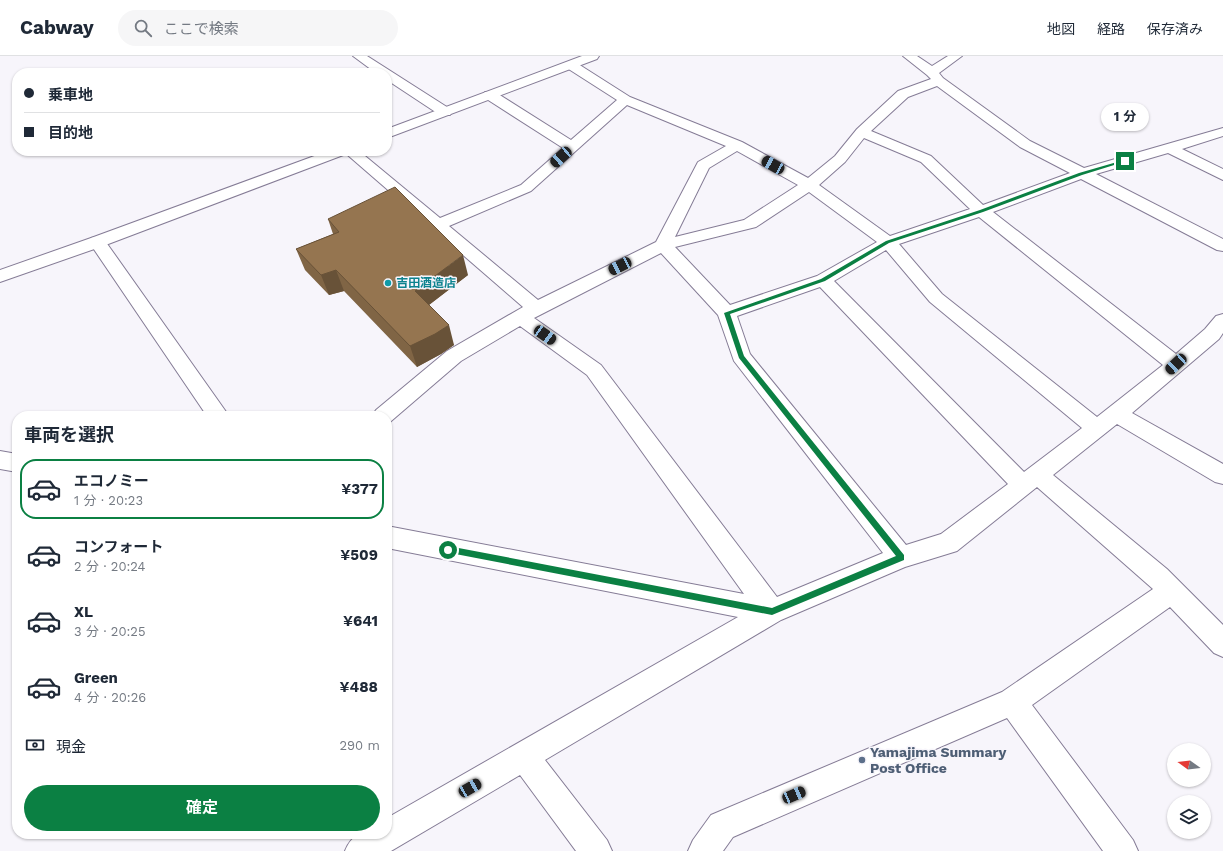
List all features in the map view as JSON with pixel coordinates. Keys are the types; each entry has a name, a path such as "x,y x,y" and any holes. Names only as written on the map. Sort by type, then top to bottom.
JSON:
{"street":[{"path":"359,56 377,68"},
{"path":"392,132 593,56"},
{"path":"909,56 1025,144 1223,246"},
{"path":"389,411 454,356 528,313 663,245 750,224 809,185 840,159 862,132 904,94 935,76 956,56"},
{"path":"570,65 625,100 737,145 809,185 888,242 936,298 1097,429"},
{"path":"392,78 445,112"},
{"path":"490,95 572,147"},
{"path":"438,225 526,188 625,100"},
{"path":"862,132 926,160 982,211 1176,364"},
{"path":"727,313 823,280 888,242 982,211 1081,174 1223,132"},
{"path":"663,245 703,165 737,145"},
{"path":"1170,148 1223,175"},
{"path":"0,276 97,242 328,156"},
{"path":"356,156 438,225 528,313 594,370 772,611"},
{"path":"97,242 215,411"},
{"path":"663,245 727,313 741,356 901,557"},
{"path":"823,280 1031,480 1158,577 1222,640"},
{"path":"392,833 772,611 901,557 948,543 1117,414 1176,364 1220,331"},
{"path":"1117,414 1223,474"},
{"path":"0,460 12,462"},
{"path":"392,538 772,611"},
{"path":"704,851 722,826 1012,702 1172,591"},
{"path":"1012,702 1122,851"},
{"path":"524,756 596,851"},
{"path":"362,851 382,839"}],"building":[{"name":"吉田酒造店","path":"395,187 463,255 415,291 449,325 435,334 410,346 336,270 321,275 296,249 339,232 328,219"}],"place":[{"name":"吉田酒造店","path":"388,283"},
{"name":"Yamajima Summary Post Office","path":"862,760"}],"route":[{"path":"448,550 772,611 901,557 741,356 727,313 823,280 888,242 982,211 1081,174 1125,161"}]}
